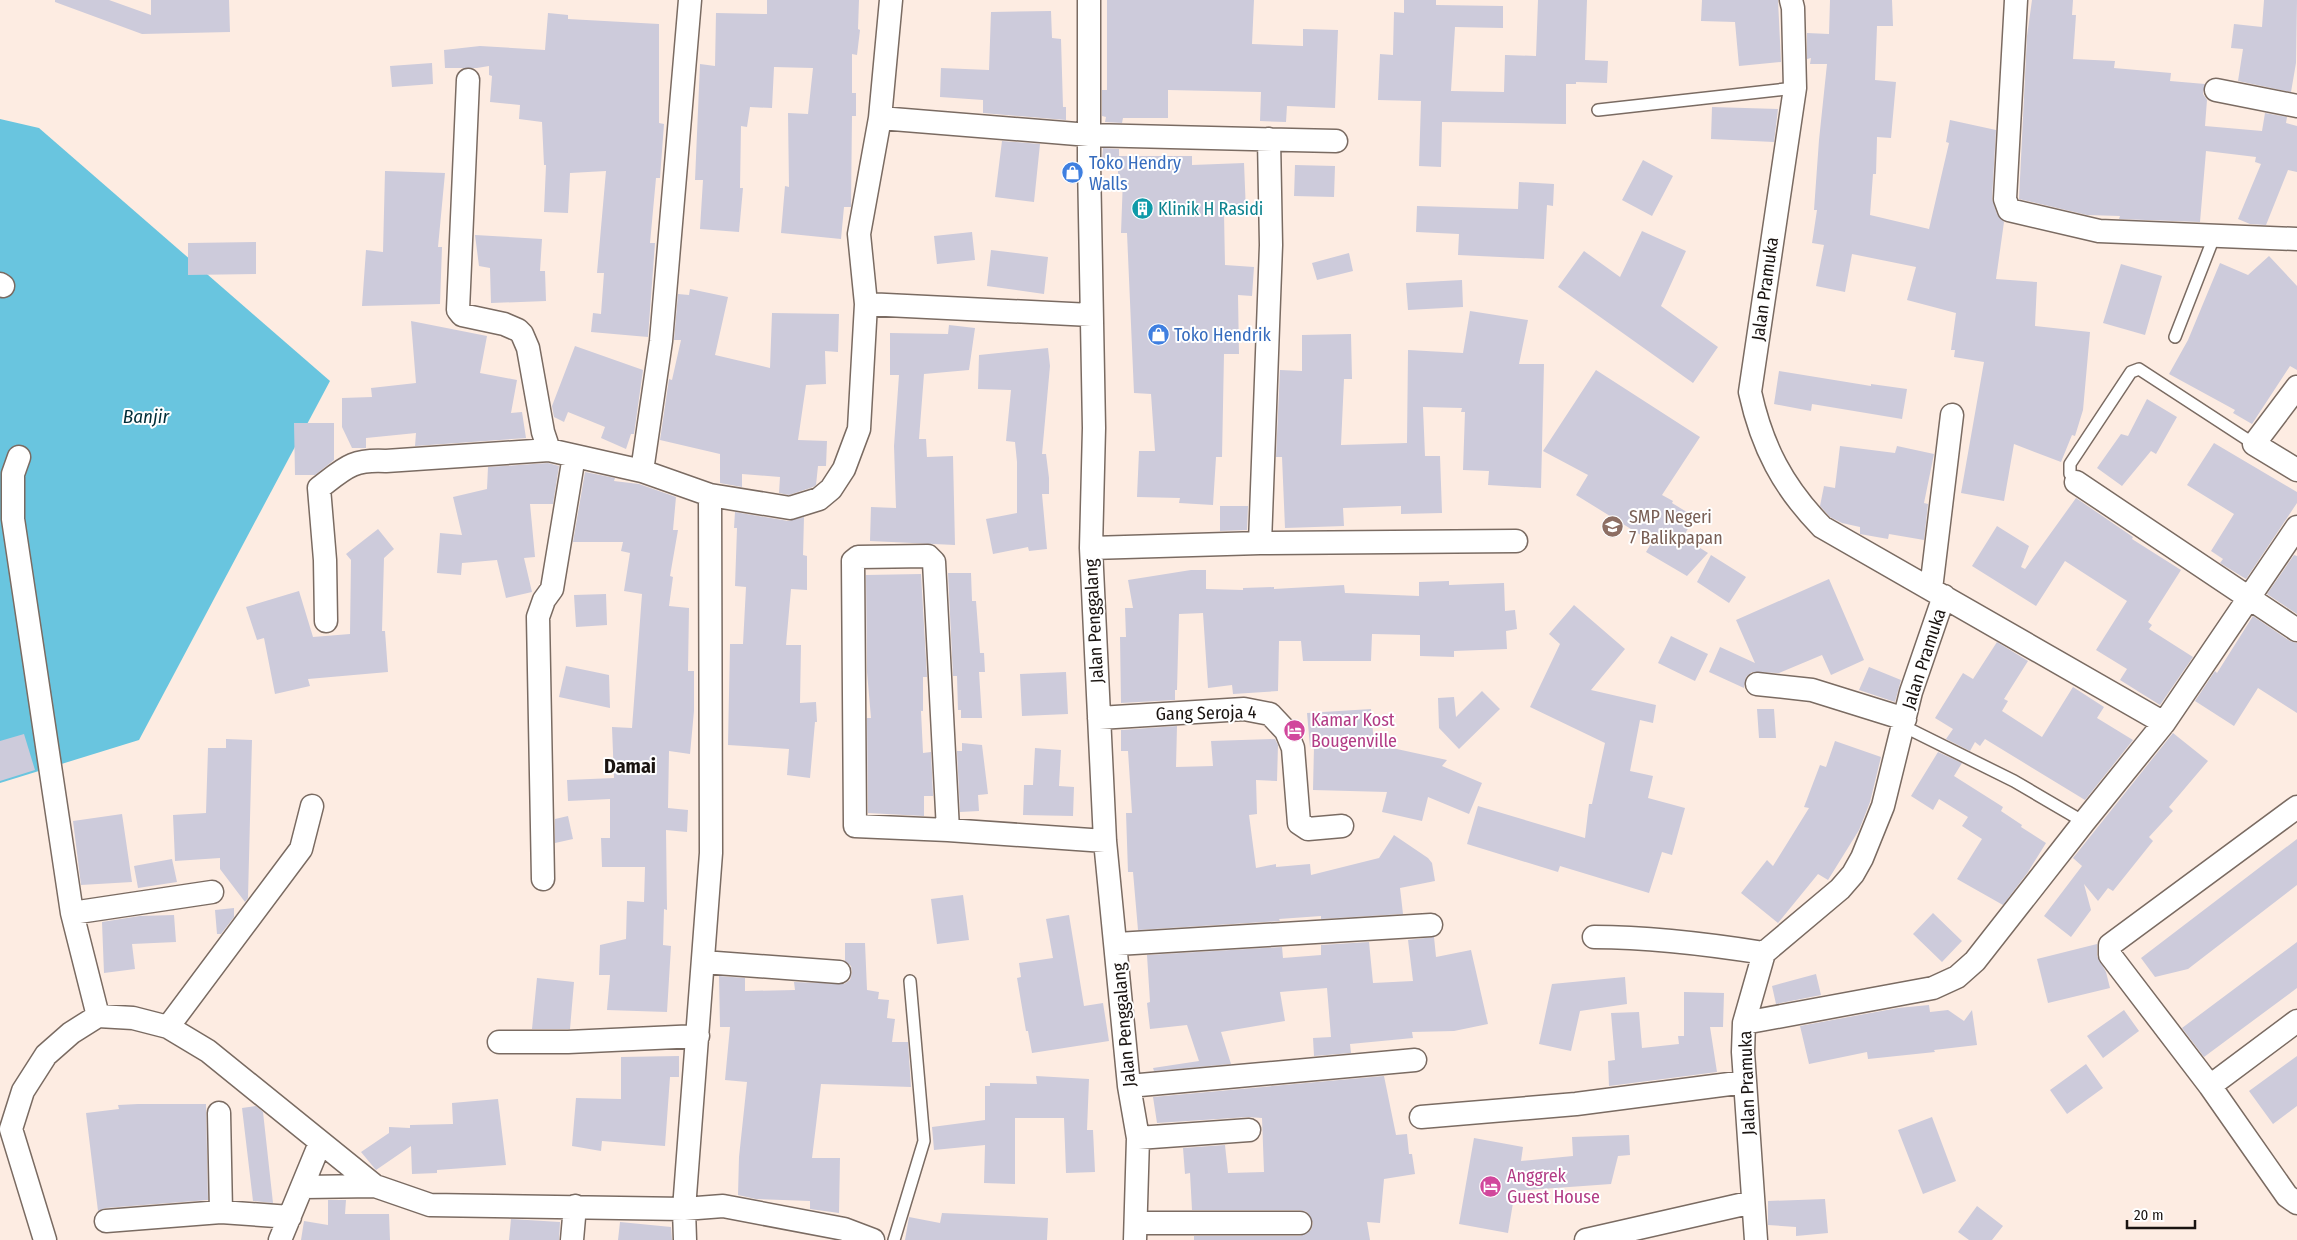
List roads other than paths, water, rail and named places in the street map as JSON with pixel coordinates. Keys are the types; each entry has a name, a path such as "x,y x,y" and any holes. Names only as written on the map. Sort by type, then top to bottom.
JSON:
{"street":[{"path":"642,471 661,341 690,0"},
{"path":"326,621 319,488 346,466 366,460 386,461 548,450 642,471 710,495 790,508 820,499 831,489 844,469 859,429 866,304 860,234 880,118 891,0"},
{"name":"Jalan Penggalang","path":"1089,0 1091,315 1094,428 1091,548 1105,841 1130,1086 1138,1138 1136,1231"},
{"name":"Jalan Pramuka","path":"1756,1240 1745,1082 1744,1023 1764,953 1840,889 1853,874 1883,806 1937,593 1822,527 1796,498 1771,458 1757,425 1750,392 1795,88 1793,8 1790,0"},
{"path":"2016,0 2005,199 2009,210 2099,231 2297,239"},
{"path":"468,80 458,310 462,315 504,324 518,330 522,334 528,348 548,450"},
{"path":"2216,90 2297,106"},
{"path":"880,118 1089,135 1336,141"},
{"path":"1260,543 1271,245 1269,139"},
{"path":"866,304 1091,315"},
{"path":"2297,387 2254,444 2297,470"},
{"path":"1952,416 1937,593 2164,723"},
{"path":"543,879 538,617 544,600 552,589 574,456"},
{"path":"19,457 13,474 13,519 72,913 98,1016"},
{"path":"2076,482 2297,630"},
{"path":"685,1240 684,1209 711,853 710,495"},
{"path":"1744,1023 1933,988 1957,977 1975,961 2164,723 2297,527"},
{"path":"1091,548 1260,543 1516,541"},
{"path":"948,830 934,562 928,556 858,557 853,561 855,826 948,830 1105,841"},
{"path":"1757,684 1812,690 1904,723"},
{"name":"Gang Seroja 4","path":"1100,718 1236,709 1265,712 1286,731 1293,748 1300,823 1308,829 1342,826"},
{"path":"168,1026 301,849 312,806"},
{"path":"2297,807 2110,945 2110,955 2210,1086 2287,1196 2297,1203"},
{"path":"72,913 212,892"},
{"path":"1117,944 1432,925"},
{"path":"1594,937 1634,937 1696,942 1764,953"},
{"path":"703,962 839,972"},
{"path":"45,1240 6,1129 23,1091 46,1055 71,1033 98,1016 133,1018 168,1026 231,1068 320,1143 375,1186"},
{"path":"2210,1086 2297,1021"},
{"path":"499,1042 568,1042 698,1036"},
{"path":"1130,1086 1415,1060"},
{"path":"1421,1117 1576,1104 1745,1082"},
{"path":"218,1113 221,1212"},
{"path":"1138,1138 1249,1130"},
{"path":"280,1240 304,1186 320,1143"},
{"path":"304,1186 375,1186 430,1204 684,1209 723,1206 844,1228 873,1240"},
{"path":"1586,1240 1753,1202"},
{"path":"572,1240 575,1206"},
{"path":"106,1221 221,1212 290,1217"},
{"path":"1136,1231 1300,1223"}],"lane":[{"path":"1598,110 1795,88"},
{"path":"2175,337 2214,237"},
{"path":"2076,482 2070,474 2070,464 2131,372 2139,369 2254,444"},
{"path":"1904,723 2014,781 2084,822"},
{"path":"894,1240 924,1140 910,981"}],"water":[{"name":"Banjir","path":"0,119 39,128 330,381 139,740 0,783"}],"place":[{"name":"Toko Hendry Walls","path":"1073,173"},
{"name":"Klinik H Rasidi","path":"1142,209"},
{"name":"Toko Hendrik","path":"1158,335"},
{"name":"SMP Negeri 7 Balikpapan","path":"1613,527"},
{"name":"Kamar Kost Bougenville","path":"1295,730"},
{"name":"Anggrek Guest House","path":"1491,1186"}],"district":[{"name":"Damai","path":"630,766"}]}
